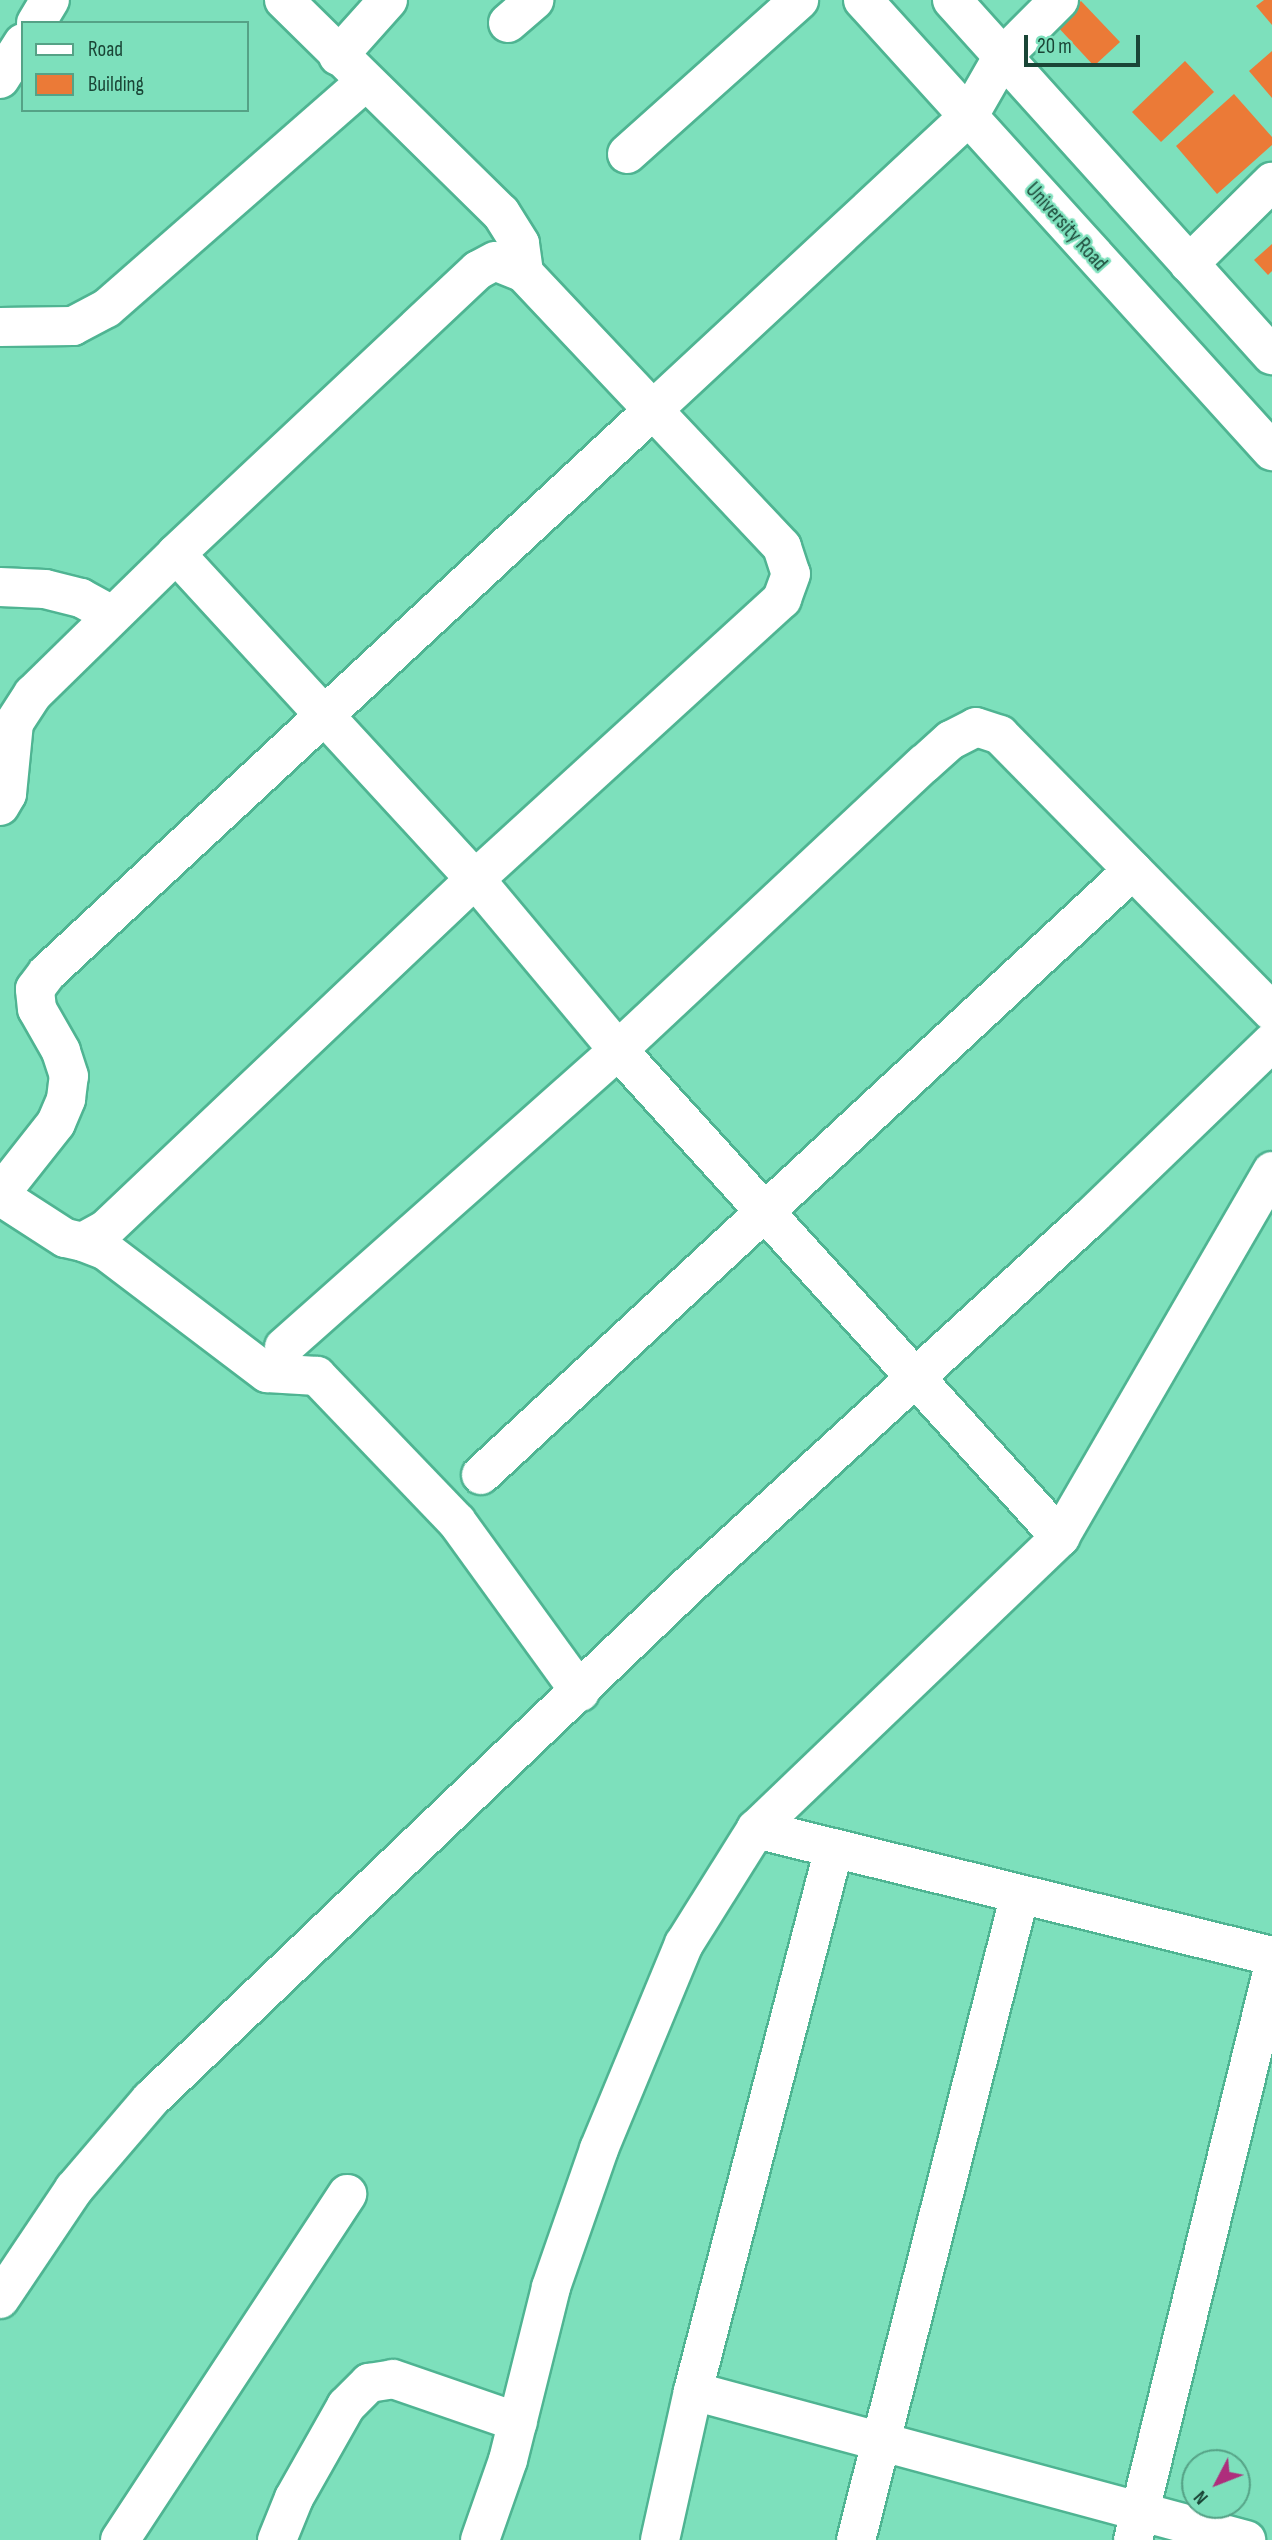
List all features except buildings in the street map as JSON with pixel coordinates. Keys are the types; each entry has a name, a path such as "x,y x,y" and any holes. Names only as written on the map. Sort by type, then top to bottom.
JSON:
{"street":[{"path":"37,21 50,0"},
{"path":"284,0 364,83 501,213 520,244 524,273"},
{"path":"338,56 388,0"},
{"path":"627,154 799,0"},
{"name":"University Road","path":"863,0 1272,451"},
{"path":"952,0 1272,355"},
{"path":"580,1692 457,1522 317,1376 267,1373 106,1251 65,1238 0,1195 55,1123 66,1099 69,1076 61,1051 37,1009 34,989 968,117 1003,56 1059,0"},
{"path":"0,79 21,46"},
{"path":"0,327 73,326 107,308 244,192 364,83"},
{"path":"1189,264 1272,182"},
{"path":"0,806 8,793 14,723 33,694 176,554 478,270 495,261 524,273 782,547 791,574 782,598 475,879 106,1229 83,1242"},
{"path":"176,554 323,718 475,879 618,1050 1060,1537"},
{"path":"0,587 45,589 81,598 112,615"},
{"path":"284,1347 618,1050 924,764 951,740 976,727 1000,735 1272,1012"},
{"path":"481,1475 1133,870"},
{"path":"0,2299 75,2189 151,2099 915,1375 1092,1216 1272,1042"},
{"path":"480,2540 517,2422 551,2287 599,2149 684,1944 756,1829 1060,1537 1272,1171"},
{"path":"756,1829 1272,1956"},
{"path":"660,2540 693,2391 834,1848"},
{"path":"856,2540 1020,1894"},
{"path":"1137,2527 1272,1972"},
{"path":"120,2540 347,2194"},
{"path":"277,2540 294,2498 346,2406 369,2383 393,2379 517,2422"},
{"path":"693,2391 880,2442 1137,2527 1246,2540"}]}
